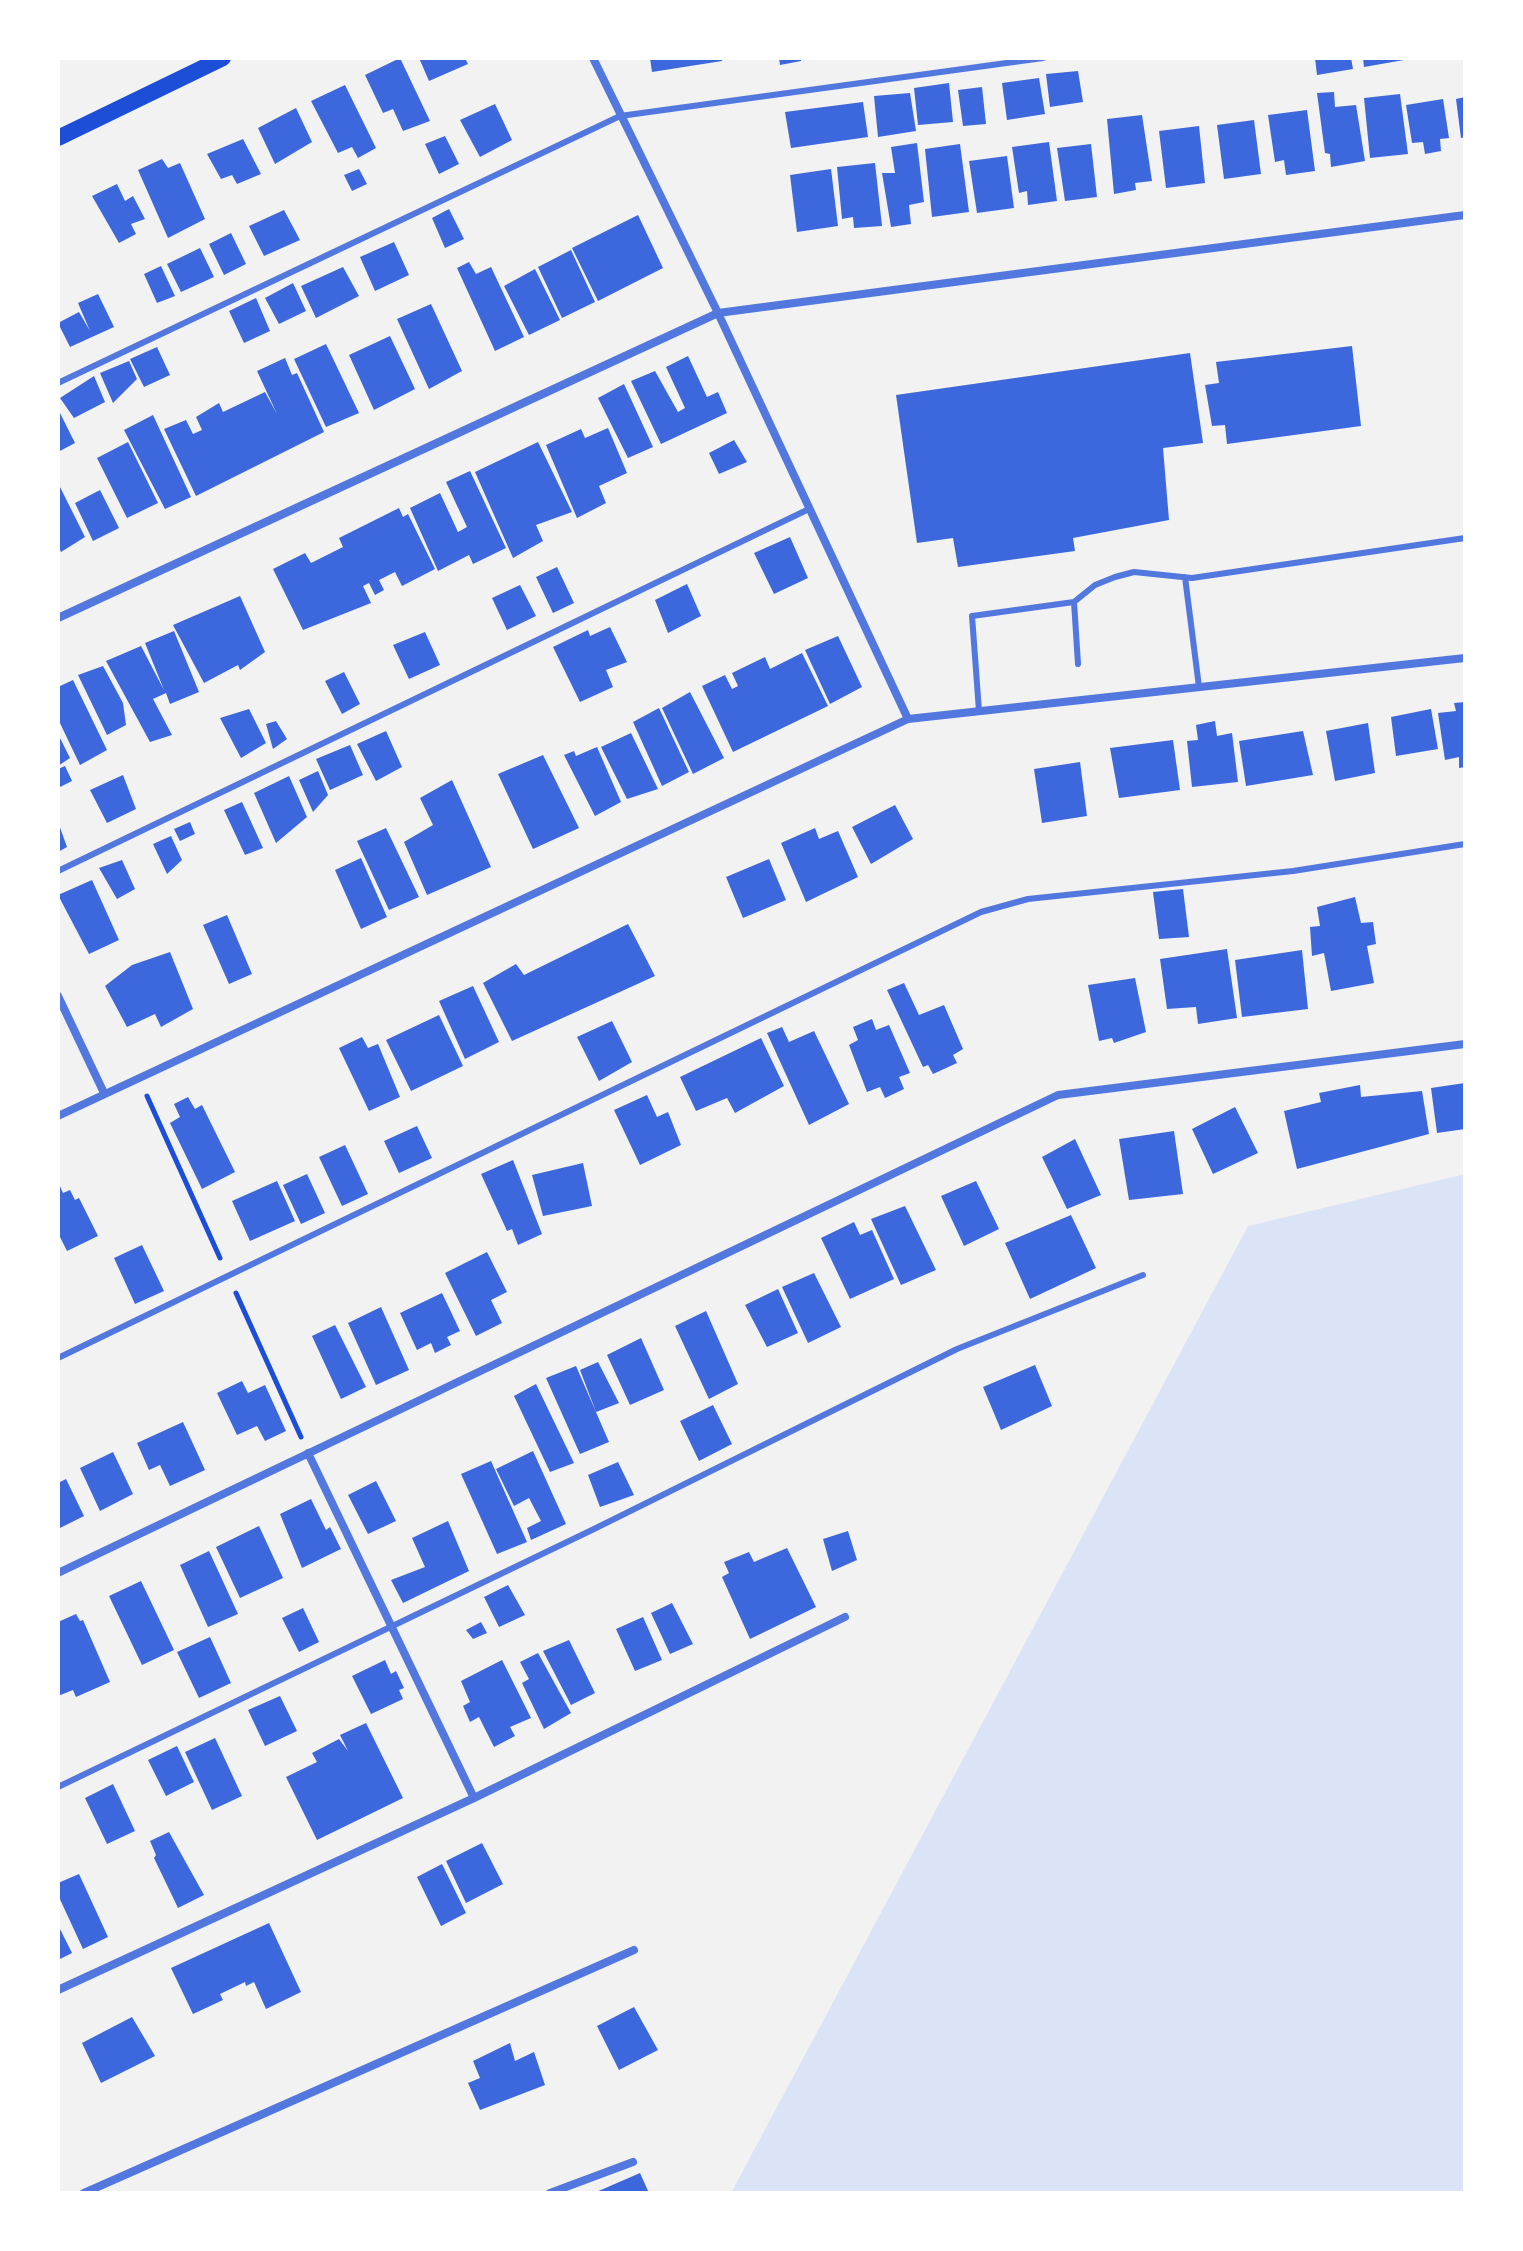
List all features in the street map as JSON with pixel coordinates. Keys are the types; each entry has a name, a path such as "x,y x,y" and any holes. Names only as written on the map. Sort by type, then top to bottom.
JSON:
{"main road":[{"path":"58,138 223,58"}],"street":[{"path":"593,58 718,313 908,719"},
{"path":"58,618 718,313 1465,215"},
{"path":"58,1116 908,719 1465,658"},
{"path":"58,996 104,1093"},
{"path":"58,1573 1058,1095 1465,1044"},
{"path":"308,1453 474,1798"},
{"path":"58,1990 474,1798 845,1617"},
{"path":"84,2193 634,1950"},
{"path":"550,2193 633,2162"}],"lane":[{"path":"58,383 620,116 1043,58"},
{"path":"58,871 809,509"},
{"path":"979,711 972,616 1074,602 1095,585 1134,572 1185,577 1465,538"},
{"path":"1185,577 1199,687"},
{"path":"1074,602 1078,664"},
{"path":"58,1358 981,912 1028,899 1293,871 1465,844"},
{"path":"58,1787 392,1627 957,1349 1143,1275"}],"shaded area":[{"path":"1465,1174 1465,2193 731,2193 1248,1226"}],"building":[{"path":"400,58 430,121 403,131 393,109 383,113 365,75"},
{"path":"419,58 465,58 468,64 429,81"},
{"path":"650,58 722,58 722,61 652,72"},
{"path":"779,58 801,58 801,61 780,65"},
{"path":"1315,58 1351,58 1353,69 1317,75"},
{"path":"1363,58 1403,58 1404,60 1364,67"},
{"path":"1078,71 1083,102 1050,107 1046,74"},
{"path":"1039,78 1045,114 1007,120 1002,83"},
{"path":"949,83 953,122 918,125 914,88"},
{"path":"345,85 376,148 358,158 352,147 338,153 311,101"},
{"path":"982,87 986,124 963,126 958,90"},
{"path":"1334,92 1335,107 1356,105 1365,161 1331,167 1330,154 1325,153 1317,93"},
{"path":"910,93 916,131 878,137 874,96"},
{"path":"1400,94 1408,154 1370,158 1364,98"},
{"path":"1465,97 1465,137 1461,138 1456,99"},
{"path":"1443,99 1449,138 1440,139 1441,151 1425,154 1423,142 1412,143 1406,105"},
{"path":"863,102 868,137 791,148 785,112"},
{"path":"495,104 512,140 480,157 460,120"},
{"path":"296,108 312,142 275,164 258,128"},
{"path":"1307,110 1315,171 1286,175 1284,160 1275,162 1268,115"},
{"path":"1142,115 1152,181 1135,183 1136,190 1114,194 1107,119"},
{"path":"1254,120 1261,174 1224,179 1217,125"},
{"path":"1199,126 1205,183 1166,188 1159,131"},
{"path":"445,136 459,164 439,174 425,144"},
{"path":"243,139 261,174 237,184 232,175 221,179 207,154"},
{"path":"1049,142 1057,201 1028,205 1027,191 1019,193 1012,147"},
{"path":"917,143 924,202 909,205 911,224 891,227 882,173 895,173 891,147"},
{"path":"960,144 969,212 932,217 925,149"},
{"path":"1091,144 1097,197 1065,201 1057,148"},
{"path":"1007,156 1014,208 977,213 969,161"},
{"path":"162,159 168,168 180,163 205,219 168,238 138,170"},
{"path":"875,163 882,226 854,228 853,217 842,219 837,167"},
{"path":"359,169 367,184 352,191 344,175"},
{"path":"831,169 838,226 797,232 790,175"},
{"path":"117,184 125,201 133,196 145,219 131,224 136,234 119,243 92,196"},
{"path":"449,209 464,239 445,248 432,218"},
{"path":"284,210 300,240 264,256 249,226"},
{"path":"638,215 663,268 598,301 572,248"},
{"path":"231,233 246,264 224,275 209,244"},
{"path":"394,242 409,275 375,291 360,257"},
{"path":"200,248 214,277 181,292 167,264"},
{"path":"571,250 595,302 562,318 538,267"},
{"path":"469,262 476,274 491,267 524,337 495,351 457,268"},
{"path":"161,266 175,296 157,303 144,274"},
{"path":"343,267 359,296 316,318 301,286"},
{"path":"535,269 560,320 529,335 504,286"},
{"path":"293,283 306,311 279,324 265,298"},
{"path":"98,294 114,327 70,347 58,323 79,312 90,331 78,303"},
{"path":"256,298 270,331 244,343 229,311"},
{"path":"431,304 462,371 429,389 397,319"},
{"path":"390,336 415,389 374,410 349,355"},
{"path":"326,344 359,413 326,427 294,359"},
{"path":"1352,346 1361,426 1227,444 1225,425 1212,426 1205,385 1219,383 1216,362"},
{"path":"157,347 170,375 144,387 130,359"},
{"path":"1190,353 1203,443 1163,448 1169,520 1073,538 1075,551 958,567 953,538 917,543 896,395"},
{"path":"688,356 707,397 718,392 727,413 661,444 631,381 655,371 678,412 685,408 666,367"},
{"path":"285,358 292,375 297,373 324,432 196,496 164,429 186,420 193,434 202,430 196,417 219,403 223,412 265,392 277,414 257,371"},
{"path":"129,361 137,379 113,403 100,373"},
{"path":"94,376 105,402 74,418 60,398"},
{"path":"624,384 653,447 628,458 598,398"},
{"path":"58,409 75,443 58,452"},
{"path":"153,415 191,497 165,509 124,430"},
{"path":"608,428 627,473 599,486 606,503 577,518 546,445 581,429 585,438"},
{"path":"734,440 747,462 719,474 709,453"},
{"path":"128,442 158,503 127,518 97,458"},
{"path":"538,442 572,512 536,525 543,541 513,558 475,472"},
{"path":"470,471 506,548 473,564 469,555 438,571 410,508 440,493 458,532 467,527 446,482"},
{"path":"58,483 85,537 61,552 58,546"},
{"path":"100,490 119,528 93,541 75,503"},
{"path":"399,508 403,517 408,514 435,569 402,586 395,572 379,580 384,590 375,595 369,583 363,586 371,603 303,630 273,569 305,553 311,563 343,547 339,538"},
{"path":"790,537 808,578 774,594 754,553"},
{"path":"557,567 574,603 553,613 536,577"},
{"path":"687,584 701,616 668,633 655,600"},
{"path":"520,585 536,616 507,630 492,598"},
{"path":"240,596 265,652 240,670 238,665 204,683 173,625"},
{"path":"610,627 627,662 606,670 613,687 580,702 553,647 588,630 590,636"},
{"path":"174,631 199,692 170,704 166,693 153,699 172,735 150,742 106,661 141,646 164,690 145,643"},
{"path":"425,632 440,665 409,679 393,645"},
{"path":"838,636 862,687 830,704 805,650"},
{"path":"802,653 828,706 733,752 702,686 725,675 732,689 738,686 732,673 765,657 770,669"},
{"path":"103,666 123,703 126,725 107,735 78,675"},
{"path":"344,672 360,704 342,714 325,681"},
{"path":"73,680 107,750 80,765 58,719 58,687"},
{"path":"690,692 724,758 693,774 662,708"},
{"path":"1465,702 1465,767 1459,768 1459,757 1445,760 1438,713 1456,711 1454,703"},
{"path":"659,708 689,772 662,786 633,722"},
{"path":"249,709 266,743 241,758 220,718"},
{"path":"1431,709 1438,749 1396,756 1391,717"},
{"path":"276,721 287,739 273,749 266,724"},
{"path":"1215,721 1217,736 1232,733 1238,782 1192,787 1187,741 1198,740 1196,725"},
{"path":"1368,723 1375,773 1335,781 1326,731"},
{"path":"386,731 402,767 376,781 357,744"},
{"path":"1303,731 1313,775 1246,786 1239,741"},
{"path":"631,733 658,789 627,799 601,747"},
{"path":"58,734 70,758 58,766"},
{"path":"1173,740 1180,790 1119,798 1110,748"},
{"path":"350,745 363,775 330,790 316,759"},
{"path":"597,747 621,802 595,816 564,755 574,751 576,756"},
{"path":"543,755 579,828 533,849 498,774"},
{"path":"1080,762 1087,816 1042,823 1034,769"},
{"path":"65,766 72,781 58,788 58,769"},
{"path":"318,771 328,795 313,812 299,780"},
{"path":"123,775 136,809 107,823 90,790"},
{"path":"289,776 307,817 276,843 254,793"},
{"path":"452,780 491,867 427,895 404,842 433,825 420,798"},
{"path":"242,802 263,848 245,855 224,810"},
{"path":"895,805 913,839 871,864 852,827"},
{"path":"58,822 67,847 58,852"},
{"path":"190,822 195,834 180,841 174,829"},
{"path":"386,828 419,897 389,910 357,841"},
{"path":"815,828 819,839 838,831 858,877 806,902 781,843"},
{"path":"171,836 182,860 167,874 153,844"},
{"path":"361,858 387,917 361,929 335,870"},
{"path":"769,859 786,900 743,918 726,877"},
{"path":"122,860 135,889 117,899 99,868"},
{"path":"92,880 119,940 89,954 58,895"},
{"path":"1183,889 1189,937 1159,939 1153,892"},
{"path":"1355,897 1361,923 1373,922 1376,944 1367,946 1374,983 1331,991 1324,953 1312,956 1310,927 1320,926 1317,907"},
{"path":"227,915 252,974 229,984 203,925"},
{"path":"628,924 655,976 512,1041 483,983 516,964 524,975"},
{"path":"1227,949 1237,1018 1198,1024 1196,1007 1167,1009 1160,959"},
{"path":"1302,950 1308,1009 1242,1017 1235,960"},
{"path":"170,952 193,1009 161,1027 155,1014 127,1027 105,986 132,965"},
{"path":"1135,978 1146,1032 1114,1043 1112,1038 1099,1041 1088,985"},
{"path":"904,983 919,1015 944,1005 963,1049 953,1055 957,1063 933,1074 928,1065 923,1067 887,990"},
{"path":"473,986 499,1042 465,1059 439,1001"},
{"path":"439,1015 463,1066 411,1091 386,1040"},
{"path":"872,1019 876,1030 889,1025 910,1073 899,1077 904,1089 885,1098 880,1087 867,1092 849,1045 858,1040 853,1027"},
{"path":"612,1021 632,1062 599,1081 577,1037"},
{"path":"782,1027 789,1042 814,1031 849,1104 809,1125 767,1033"},
{"path":"362,1037 368,1048 378,1044 400,1097 369,1111 339,1048"},
{"path":"761,1038 784,1086 735,1113 727,1098 696,1111 680,1077"},
{"path":"1465,1083 1465,1129 1437,1133 1431,1088"},
{"path":"1360,1085 1361,1097 1422,1091 1429,1134 1297,1169 1284,1111 1321,1102 1319,1093"},
{"path":"647,1095 657,1117 668,1112 681,1145 640,1165 614,1110"},
{"path":"188,1097 195,1109 202,1105 235,1172 202,1189 170,1123 180,1117 174,1104"},
{"path":"1235,1107 1258,1153 1213,1174 1192,1129"},
{"path":"417,1126 432,1158 399,1173 384,1141"},
{"path":"1174,1131 1183,1194 1129,1200 1119,1139"},
{"path":"1075,1139 1101,1195 1067,1209 1042,1157"},
{"path":"345,1145 368,1194 342,1206 319,1157"},
{"path":"513,1160 542,1234 518,1245 512,1229 507,1231 481,1174"},
{"path":"583,1163 592,1206 543,1216 532,1175"},
{"path":"307,1174 325,1213 301,1224 283,1185"},
{"path":"277,1181 295,1221 250,1241 232,1201"},
{"path":"976,1181 999,1229 964,1246 941,1196"},
{"path":"58,1182 63,1193 70,1190 75,1200 79,1198 98,1236 67,1251 58,1233"},
{"path":"905,1206 936,1270 901,1285 871,1219"},
{"path":"1071,1215 1096,1268 1030,1299 1005,1243"},
{"path":"854,1222 860,1235 872,1230 894,1279 850,1299 821,1238"},
{"path":"142,1245 164,1291 135,1304 114,1258"},
{"path":"487,1252 507,1292 491,1300 502,1323 476,1336 445,1273"},
{"path":"814,1273 841,1327 808,1343 782,1287"},
{"path":"778,1289 798,1333 767,1347 745,1305"},
{"path":"442,1293 460,1331 447,1337 451,1345 435,1353 431,1343 417,1350 400,1313"},
{"path":"381,1307 409,1370 376,1385 348,1323"},
{"path":"706,1311 738,1384 709,1399 675,1326"},
{"path":"335,1325 366,1387 341,1399 312,1336"},
{"path":"641,1338 664,1390 630,1405 607,1355"},
{"path":"598,1362 619,1403 596,1412 580,1370"},
{"path":"1035,1365 1052,1406 1001,1430 983,1387"},
{"path":"576,1366 609,1442 580,1454 546,1378"},
{"path":"242,1381 248,1393 265,1385 286,1431 265,1441 257,1426 237,1435 217,1393"},
{"path":"536,1384 574,1463 550,1472 514,1396"},
{"path":"713,1405 732,1444 699,1461 680,1421"},
{"path":"183,1422 205,1470 170,1486 160,1465 149,1470 137,1443"},
{"path":"533,1451 566,1524 531,1540 527,1528 541,1521 529,1498 514,1506 496,1469"},
{"path":"113,1452 133,1494 100,1511 80,1468"},
{"path":"491,1461 527,1542 497,1554 461,1474"},
{"path":"618,1462 634,1495 600,1507 588,1475"},
{"path":"66,1479 84,1516 58,1529 58,1483"},
{"path":"376,1481 396,1521 368,1534 348,1495"},
{"path":"311,1499 326,1530 330,1527 341,1549 302,1568 280,1514"},
{"path":"448,1521 469,1571 403,1603 391,1580 425,1567 412,1538"},
{"path":"259,1526 283,1578 240,1598 216,1547"},
{"path":"848,1531 857,1560 832,1571 823,1539"},
{"path":"787,1548 816,1607 750,1639 722,1577 729,1573 724,1562 749,1552 754,1562"},
{"path":"209,1551 238,1614 208,1627 180,1565"},
{"path":"141,1581 174,1650 142,1665 109,1596"},
{"path":"508,1585 525,1615 499,1627 484,1597"},
{"path":"672,1603 693,1644 670,1654 651,1613"},
{"path":"303,1608 319,1642 299,1652 282,1618"},
{"path":"76,1614 80,1621 83,1620 110,1682 76,1697 73,1690 58,1696 58,1622"},
{"path":"643,1617 662,1660 635,1671 616,1629"},
{"path":"481,1622 487,1633 473,1639 466,1630"},
{"path":"210,1637 231,1683 199,1698 177,1652"},
{"path":"569,1640 595,1693 571,1705 543,1651"},
{"path":"538,1653 571,1713 544,1729 522,1683 529,1679 520,1662"},
{"path":"385,1660 391,1674 396,1671 404,1688 399,1690 403,1699 371,1714 352,1676"},
{"path":"502,1660 531,1718 510,1727 515,1736 494,1747 479,1717 470,1722 463,1706 470,1702 461,1681"},
{"path":"280,1696 297,1731 265,1746 248,1710"},
{"path":"366,1723 403,1798 317,1840 286,1777 317,1762 312,1753 339,1739 348,1751 340,1735"},
{"path":"215,1738 242,1796 212,1810 185,1752"},
{"path":"177,1746 194,1782 166,1796 148,1760"},
{"path":"113,1784 135,1831 107,1844 85,1798"},
{"path":"169,1832 204,1895 178,1908 154,1858 156,1855 150,1841"},
{"path":"482,1843 503,1884 466,1903 446,1861"},
{"path":"442,1864 466,1913 441,1926 417,1877"},
{"path":"79,1874 108,1937 83,1949 58,1895 58,1883"},
{"path":"269,1923 301,1992 266,2009 254,1982 246,1986 245,1982 220,1994 223,2000 193,2014 171,1968"},
{"path":"58,1925 72,1953 58,1960"},
{"path":"634,2007 658,2050 619,2070 597,2026"},
{"path":"132,2017 155,2056 101,2083 82,2043"},
{"path":"510,2043 515,2061 534,2052 545,2085 480,2110 468,2083 480,2078 473,2061"},
{"path":"640,2173 649,2193 594,2193"}]}
